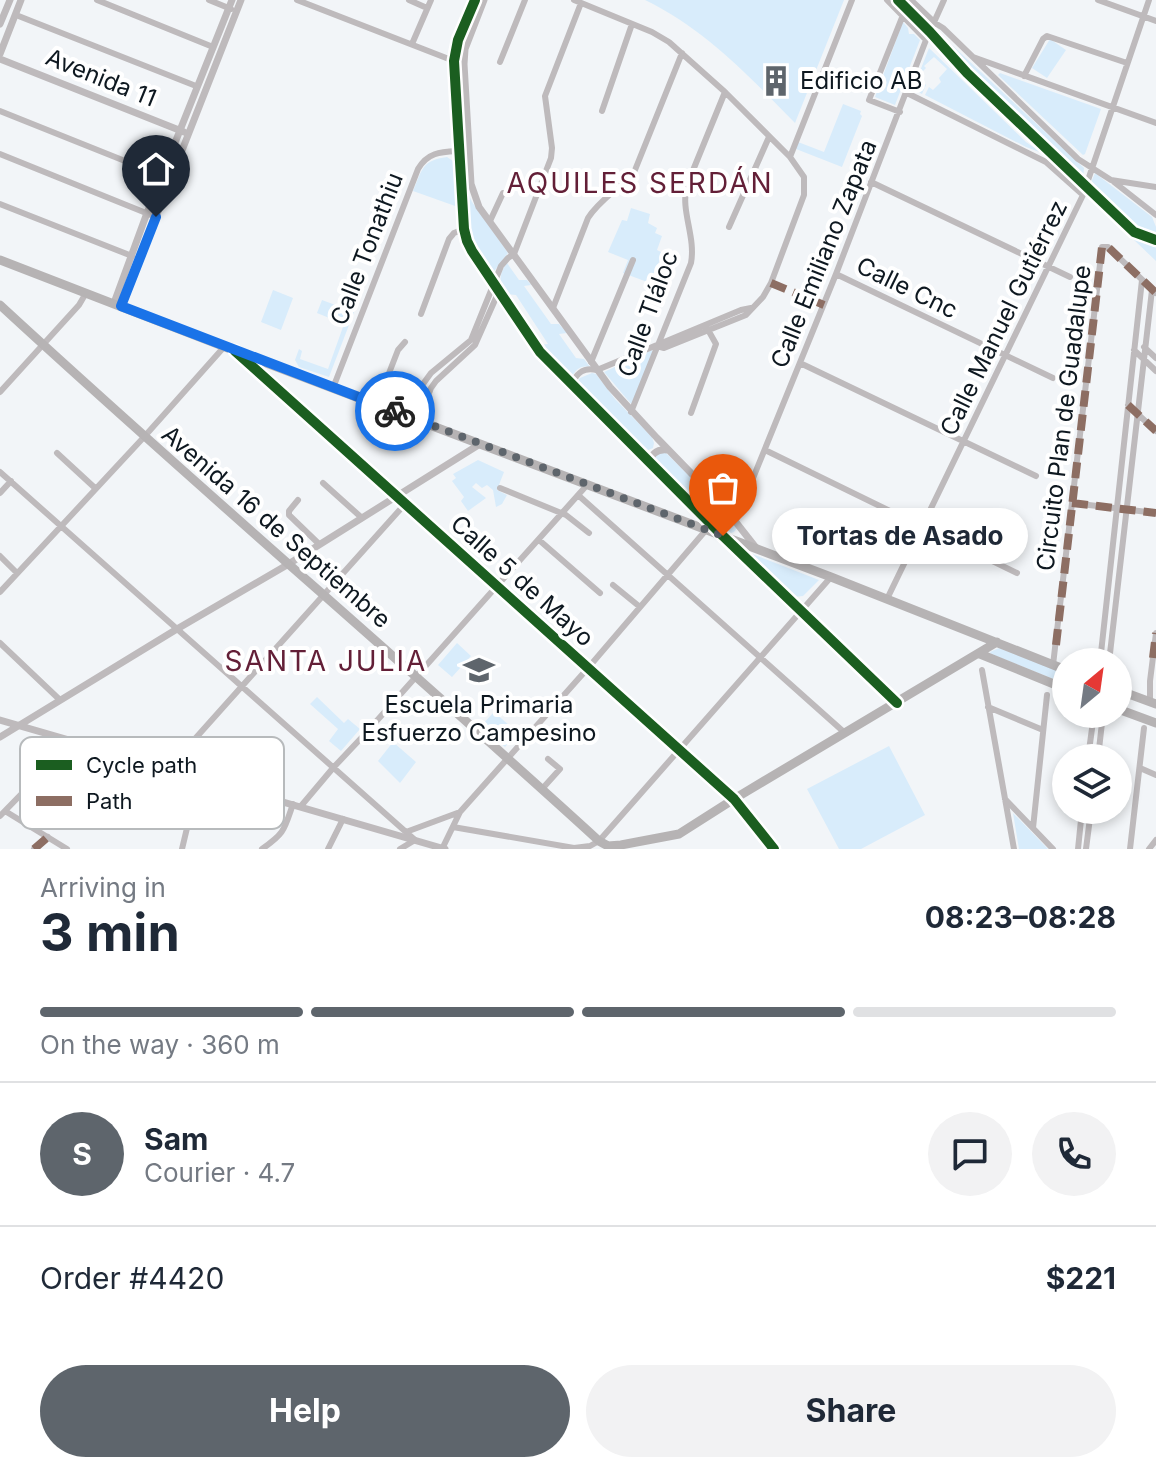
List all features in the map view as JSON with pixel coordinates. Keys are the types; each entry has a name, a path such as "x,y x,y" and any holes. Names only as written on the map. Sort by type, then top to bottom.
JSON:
{"main road":[{"path":"0,260 831,577 1052,665"},
{"name":"Avenida 16 de Septiembre","path":"0,305 599,841"},
{"path":"599,841 608,846 621,845 679,834 997,642"},
{"path":"980,654 1052,683"},
{"path":"1132,695 1153,703"},
{"path":"1132,714 1156,723"}],"street":[{"path":"0,24 3,10 10,0"},
{"path":"0,56 21,0"},
{"path":"97,0 213,47"},
{"path":"209,0 232,7"},
{"path":"184,132 196,86 232,7 241,0"},
{"path":"297,0 454,61"},
{"path":"409,0 429,4 412,44"},
{"path":"475,0 458,40 454,61 464,229 472,251 540,352 723,536 897,703"},
{"path":"484,0 465,49 471,184 479,207 631,412 736,520 757,549"},
{"path":"500,62 525,0"},
{"path":"790,157 852,0"},
{"path":"887,0 926,40"},
{"path":"911,0 1078,159 1156,215"},
{"name":"Calle Emiliano Zapata","path":"736,520 944,0"},
{"path":"1098,0 1156,21"},
{"name":"Calle Manuel Gutiérrez","path":"887,599 1083,195 1149,0"},
{"path":"414,419 423,384 431,373 471,340 497,288 501,266 514,254 551,158 545,96 577,1 660,37 682,53 790,157 804,177 804,195 771,283 746,315 707,328 664,348 657,346 597,370 585,369 579,372 572,384"},
{"path":"118,305 156,217 166,178 232,7"},
{"path":"16,15 196,86"},
{"path":"900,112 869,100 903,15"},
{"path":"602,111 632,24"},
{"path":"1024,76 1047,36 1127,63"},
{"path":"553,308 588,218 594,208 635,170 682,53"},
{"name":"Avenida 11","path":"0,56 184,132"},
{"path":"970,56 1156,123"},
{"name":"Calle Tláloc","path":"631,412 691,263 684,196 725,92"},
{"path":"907,93 1046,162 1083,195"},
{"path":"456,97 466,97"},
{"path":"0,111 166,178"},
{"path":"729,227 769,137"},
{"name":"Calle Tonathiu","path":"333,388 418,169 435,153 459,151"},
{"path":"0,154 156,217"},
{"path":"118,305 147,213 166,178"},
{"path":"1111,180 1156,187"},
{"path":"871,182 1070,277"},
{"path":"490,221 503,193"},
{"path":"0,204 132,256"},
{"path":"421,314 449,239 464,229"},
{"name":"Circuito Plan de Guadalupe","path":"1055,648 1102,247 1106,246 1154,292"},
{"path":"591,362 633,260"},
{"name":"Calle Cnc","path":"836,274 1053,378"},
{"path":"1101,648 1142,280"},
{"path":"1111,648 1154,292"},
{"path":"0,392 79,305 86,293"},
{"path":"691,413 716,344 707,328"},
{"path":"1135,338 1156,358"},
{"path":"377,404 398,350 405,342"},
{"path":"0,592 224,347"},
{"path":"1134,350 1156,371"},
{"name":"Calle 5 de Mayo","path":"235,351 679,748 734,799 774,849"},
{"path":"800,363 1036,476"},
{"path":"1128,405 1156,431"},
{"path":"638,452 652,451 657,438"},
{"path":"0,737 287,565 480,444"},
{"path":"765,450 1017,573"},
{"path":"653,466 651,458 656,451 669,451"},
{"path":"57,453 95,488"},
{"path":"0,472 415,840"},
{"path":"0,493 11,481"},
{"path":"323,483 362,518"},
{"path":"262,849 279,837 297,805 365,734 587,485"},
{"path":"500,488 562,513 589,533"},
{"path":"578,495 845,733"},
{"path":"298,500 289,515 319,544"},
{"path":"1072,503 1156,513"},
{"path":"196,737 405,504"},
{"path":"284,801 443,849 460,812 706,530"},
{"path":"539,540 600,593"},
{"path":"0,556 17,573"},
{"path":"453,827 574,848 599,841 831,577"},
{"path":"613,585 640,607"},
{"path":"1153,703 1150,681 1156,633"},
{"path":"0,643 60,700"},
{"path":"982,670 1014,849"},
{"path":"1033,828 1047,695"},
{"path":"988,707 1043,730"},
{"path":"0,720 60,737"},
{"path":"1130,849 1144,728"},
{"path":"542,789 560,769 548,759"},
{"path":"1140,768 1156,775"},
{"path":"3,813 20,796"},
{"path":"1005,799 1053,849"},
{"path":"406,832 460,812"},
{"path":"328,849 343,819"},
{"path":"1078,849 1081,824"},
{"path":"1086,849 1089,824"},
{"path":"33,829 67,849"},
{"path":"182,849 187,829"},
{"path":"34,849 48,837"},
{"path":"400,849 415,840"},
{"path":"1149,849 1156,840"}],"shaded area":[{"path":"645,0 844,0 795,123 707,39"},
{"path":"903,22 909,34 920,40 895,105 875,97"},
{"path":"938,32 1084,168 1080,184 1029,140 940,53 933,41"},
{"path":"1050,39 1066,50 1047,78 1032,68"},
{"path":"929,48 1026,142 1042,153 925,95 929,87 933,90 941,82 939,78 947,69 934,57 921,73 926,85 922,94 913,89"},
{"path":"1000,73 1101,109 1085,154 998,75"},
{"path":"843,104 861,111 862,116 842,167 796,149 798,142 824,152"},
{"path":"447,157 453,161 458,207 413,191 428,164"},
{"path":"1095,173 1152,217 1156,227 1156,261 1086,194"},
{"path":"465,191 508,253 492,274 469,236"},
{"path":"631,208 650,214 648,223 657,228 655,233 662,236 657,250 663,253 650,283 623,273 628,260 608,252 622,220 627,221"},
{"path":"507,263 519,280 527,280 531,285 524,286 551,324 559,324 567,333 559,334 576,358 584,359 590,367 578,369 571,379 540,345 548,344 516,295 506,294 502,286 501,274"},
{"path":"273,290 293,298 281,330 261,322"},
{"path":"322,300 354,312 329,377 299,367 295,360 299,349 302,351 300,359 328,369 344,324 317,313"},
{"path":"653,352 632,405 604,372"},
{"path":"592,373 652,437 653,448 646,451 638,447 581,387 580,378"},
{"path":"665,452 727,513 737,528 734,532 723,532 657,466 655,455"},
{"path":"478,460 504,472 497,490 507,495 496,507 493,490 476,483 472,487 486,498 468,511 461,501 464,497 452,481 456,478 453,474"},
{"path":"747,552 819,580 803,596 794,597"},
{"path":"457,643 471,656 452,677 438,665"},
{"path":"999,648 1052,669 1052,678 991,654"},
{"path":"317,697 344,723 348,719 360,729 341,751 329,741 338,729 310,704"},
{"path":"494,712 518,733 505,747 481,726"},
{"path":"393,742 416,762 400,783 378,761"},
{"path":"889,746 925,815 861,849 839,849 807,789"},
{"path":"1013,813 1048,849 1019,849"}],"marked path":[{"path":"1056,645 1102,247 1108,247 1156,293"},
{"path":"771,283 824,305"},
{"path":"1128,405 1156,431"},
{"path":"1072,503 1156,513"},
{"path":"1153,658 1156,633"},
{"path":"34,849 48,837"}],"cycle path":[{"path":"475,0 458,40 454,61 464,229 472,251 540,352 723,536 897,703"},
{"path":"898,0 967,73 1134,232 1156,240"},
{"path":"235,351 734,799 774,849"}],"way so far":[{"path":"395,411 723,536"}],"place":[{"name":"Edificio AB","path":"776,81"},
{"name":"Tortas de Asado","path":"723,536"},
{"name":"Escuela Primaria Esfuerzo Campesino","path":"479,670"}],"district":[{"name":"AQUILES SERDÁN","path":"640,183"},
{"name":"SANTA JULIA","path":"326,661"}],"route":[{"path":"156,217 121,306 395,411"}]}
